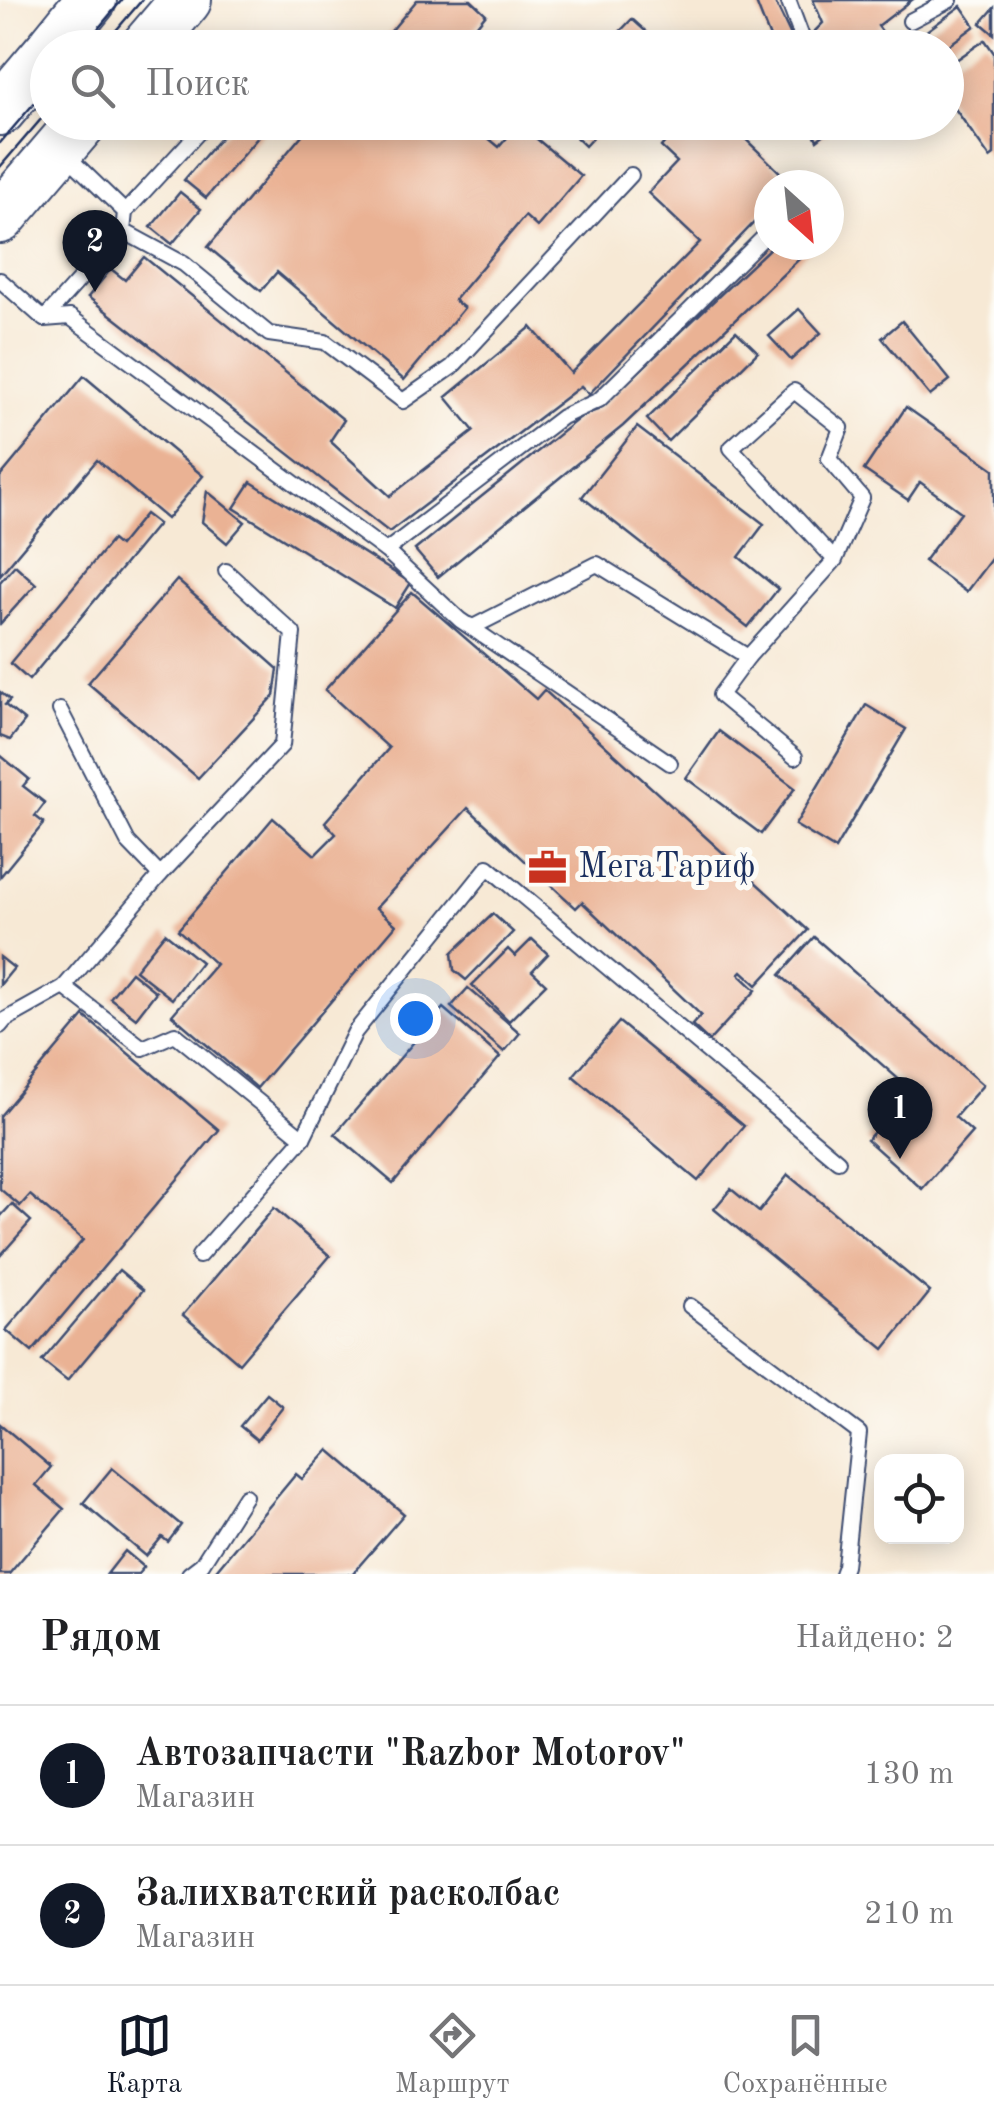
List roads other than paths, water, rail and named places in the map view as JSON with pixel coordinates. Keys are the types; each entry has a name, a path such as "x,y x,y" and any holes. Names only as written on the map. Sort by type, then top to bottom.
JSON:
{"highway":[{"path":"66,30 91,0"},
{"path":"161,30 186,0"},
{"path":"0,110 30,74"},
{"path":"0,218 68,140"}],"lane":[{"path":"788,0 799,30"},
{"path":"910,21 950,0"},
{"path":"74,140 125,212"},
{"path":"44,319 123,231 125,212 191,140"},
{"path":"123,231 184,264 269,334 325,342 403,401 452,367 631,175"},
{"path":"386,551 562,417 599,400 754,247"},
{"path":"0,280 44,319 70,317 386,551 460,620 670,762"},
{"path":"795,758 720,695 748,657 835,560 862,498 828,459 841,428 794,390 731,448 835,560"},
{"path":"473,628 597,564 748,657"},
{"path":"2,1020 64,988 160,876 282,745 294,633 226,571"},
{"path":"60,710 128,842 160,876"},
{"path":"199,1256 303,1138 355,1032 488,867 838,1162"},
{"path":"64,988 143,1048 174,1034 303,1138"},
{"path":"690,1306 859,1433 842,1574"},
{"path":"189,1574 202,1564 245,1496"}],"tram line":[{"path":"97,30 122,0"},
{"path":"116,30 142,0"},
{"path":"0,143 30,108"},
{"path":"0,167 30,132"}],"place":[{"name":"Залихватский расколбас","path":"95,292"},
{"name":"МегаТариф","path":"548,867"},
{"name":"Автозапчасти \"Razbor Motorov\"","path":"900,1159"}]}
